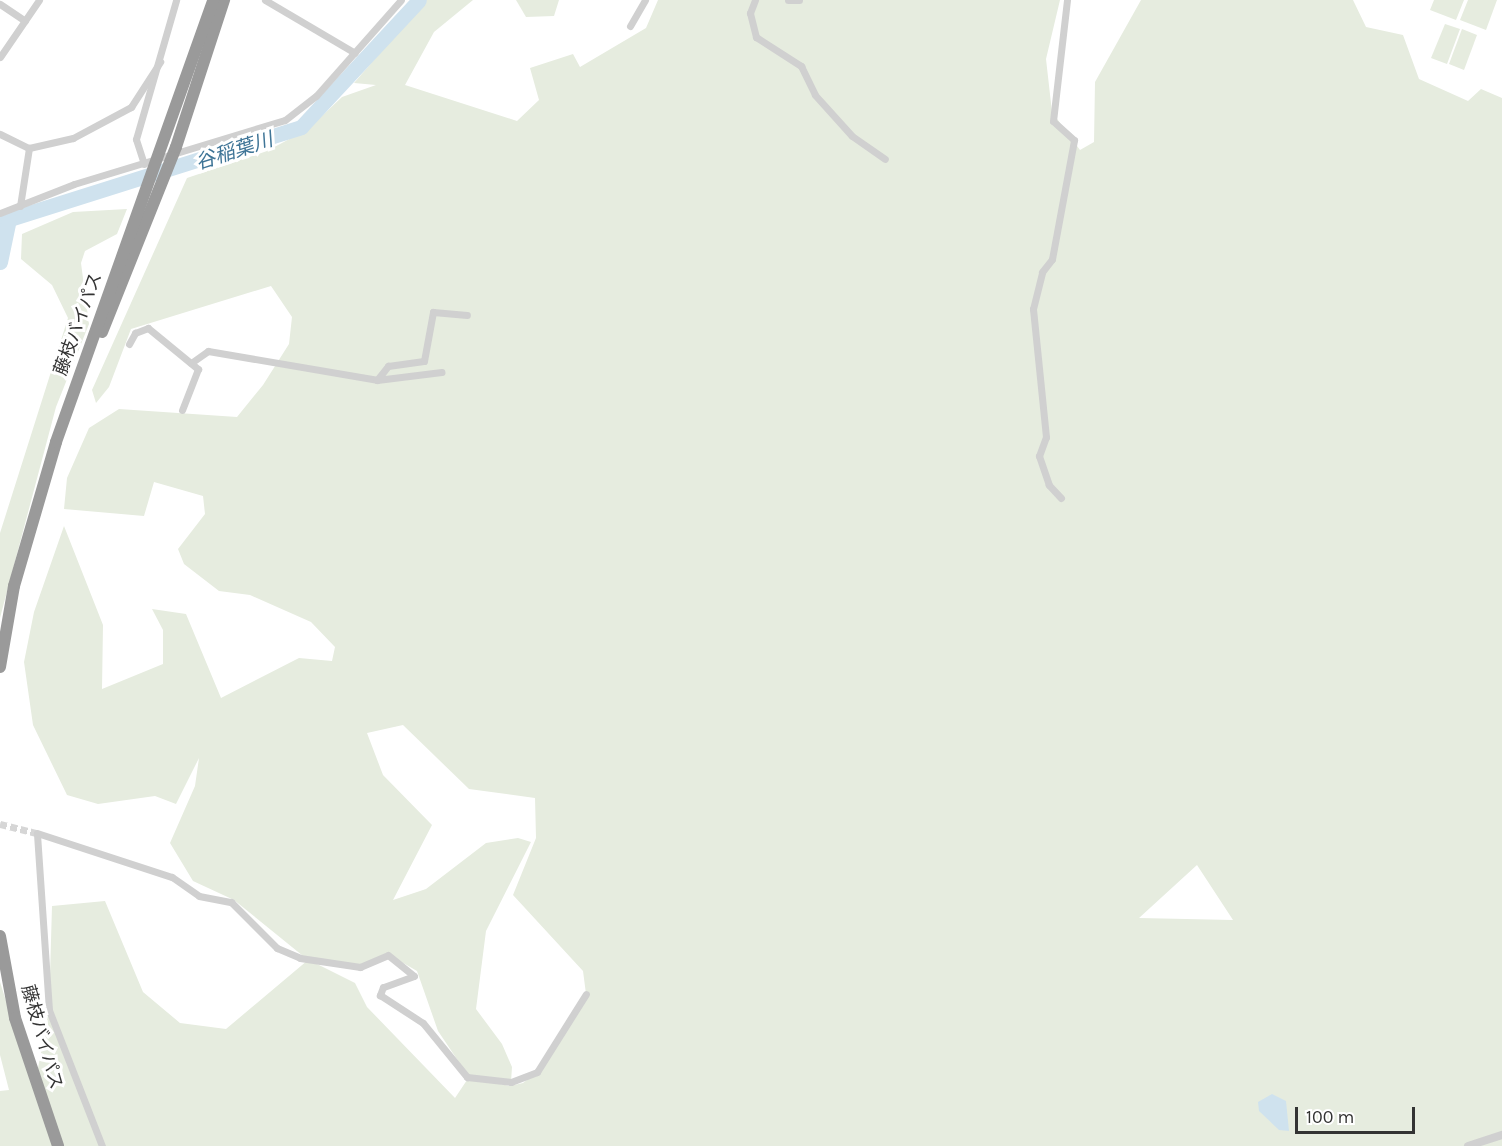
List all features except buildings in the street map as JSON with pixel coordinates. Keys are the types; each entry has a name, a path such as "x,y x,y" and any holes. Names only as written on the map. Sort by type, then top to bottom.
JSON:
{"highway":[{"path":"197,53 206,0"},
{"name":"藤枝バイパス","path":"0,667 24,546 72,395 146,197 170,147 213,0"},
{"path":"72,395 159,193 170,147 224,0"},
{"name":"藤枝バイパス","path":"0,936 15,1018 58,1146"}],"street":[{"path":"0,57 39,0"},
{"path":"144,164 136,139 176,0"},
{"path":"265,0 355,53"},
{"path":"0,213 144,164 285,120 355,53 401,0"},
{"path":"630,26 645,0"},
{"path":"755,0 750,13 756,37 801,66 815,95 852,136 885,159"},
{"path":"788,0 799,0"},
{"path":"1061,498 1049,485 1039,456 1046,436 1033,309 1042,272 1052,260 1074,140 1053,121 1067,0"},
{"path":"0,3 25,21"},
{"path":"0,134 29,148 73,138 131,107 160,62"},
{"path":"20,206 29,148"},
{"path":"377,380 388,366 423,361 433,312 467,315"},
{"path":"129,344 135,333 148,328 198,369 182,410"},
{"path":"191,363 208,351 377,380 442,372"},
{"path":"102,1146 49,1010 37,833 172,877 199,897 231,903 277,948 300,958 360,967 388,955 414,976 383,987 380,995 423,1023 467,1077 511,1082 537,1072 586,994"},
{"path":"1467,1146 1502,1135"}],"shaded area":[{"path":"426,0 473,0 434,32 405,85 517,121 539,100 530,68 573,54 580,67 646,28 658,0 1060,0 1046,59 1052,112 1080,150 1094,142 1095,82 1141,0 1353,0 1366,27 1403,35 1419,79 1468,101 1481,89 1502,98 1502,1146 0,1146 0,1091 9,1090 0,1055 0,982 34,1089 49,1010 52,906 105,901 143,992 180,1023 226,1029 308,960 234,900 193,881 170,843 195,786 199,758 176,804 155,796 98,804 67,795 33,725 24,662 34,612 64,526 103,625 102,689 163,664 163,630 152,609 186,614 221,698 299,658 332,661 335,647 311,622 250,595 219,591 184,564 178,549 205,514 203,496 154,482 144,516 64,509 67,478 89,428 119,409 237,417 263,385 289,344 292,317 271,286 131,329 109,387 96,403 92,390 187,178 267,151 308,129 342,97 376,85 354,83","holes":["403,725 469,789 535,798 536,838 513,895 583,971 586,994 537,1072 523,1083 510,1086 475,1079 511,1082 512,1067 502,1044 476,1009 486,931 531,842 518,838 486,843 426,889 393,900 432,825 383,775 367,733","1197,865 1233,920 1139,918","386,953 417,971 438,1031 469,1077 455,1098 367,1007 355,983 311,961 366,968"]},
{"path":"516,0 559,0 554,16 526,17"},
{"path":"1434,0 1464,0 1456,20 1430,10"},
{"path":"1468,0 1497,0 1486,30 1460,20"},
{"path":"1445,24 1460,29 1447,64 1431,58"},
{"path":"1462,29 1477,35 1464,70 1449,64"},
{"path":"127,209 117,234 85,251 81,263 89,324 56,407 0,618 0,533 68,318 52,285 21,259 22,234 73,212"}],"water":[{"path":"1272,1094 1286,1101 1289,1131 1279,1130 1259,1111 1258,1102"}],"waterway":[{"name":"谷稲葉川","path":"0,222 301,127 419,0"},
{"path":"0,262 9,219"}],"tunnel":[{"path":"0,824 37,833"}]}
